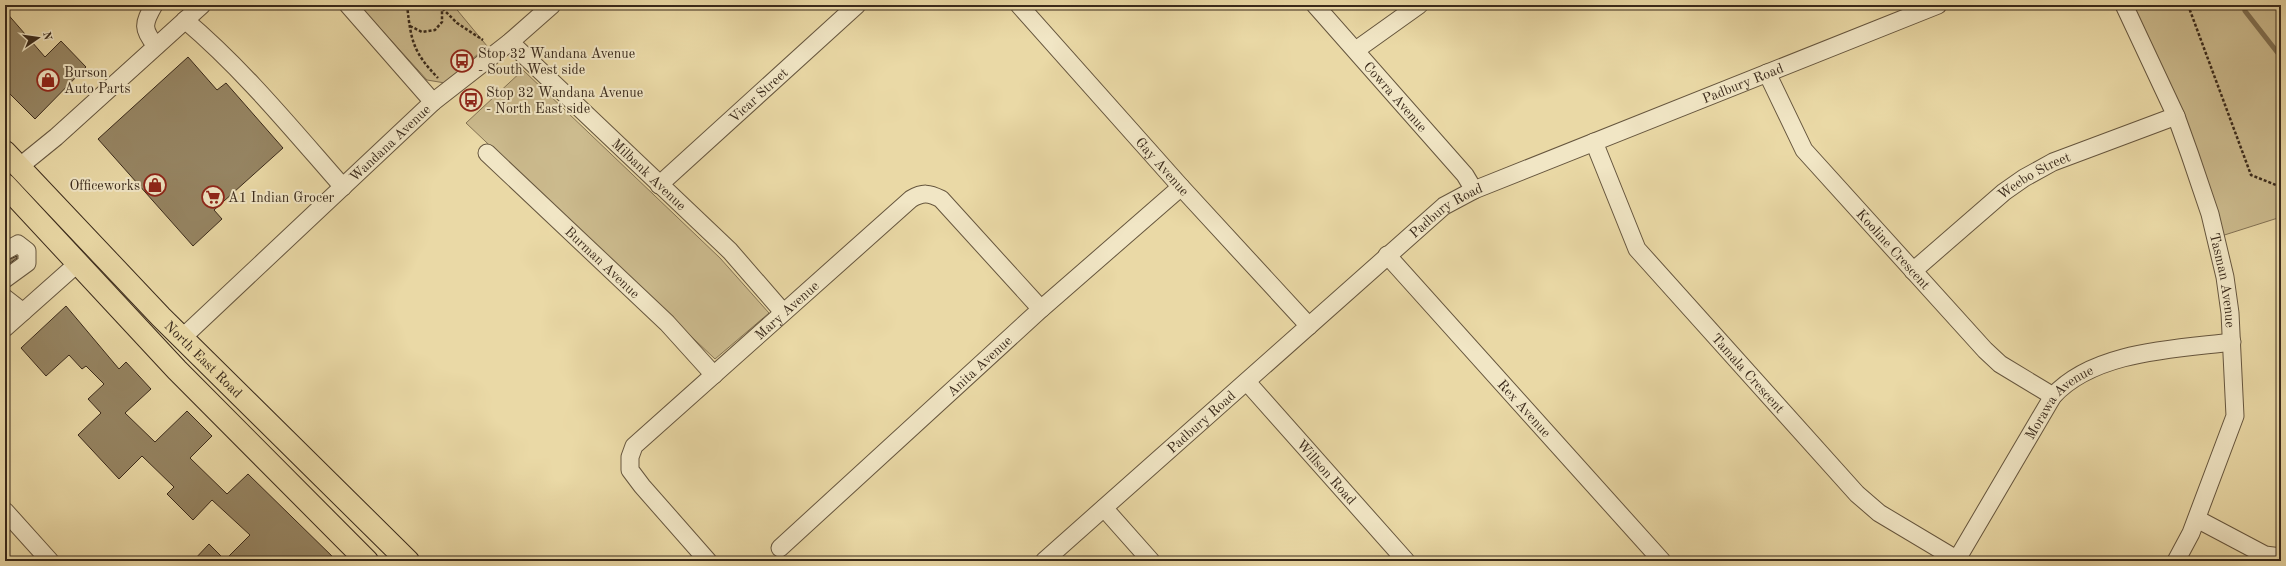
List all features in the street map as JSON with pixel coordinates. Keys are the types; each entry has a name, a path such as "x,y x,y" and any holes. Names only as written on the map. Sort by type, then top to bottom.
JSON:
{"highway":[{"name":"North East Road","path":"5,152 182,338 408,561"},
{"name":"North East Road","path":"5,185 165,357 367,561"},
{"path":"165,357 182,338"}],"street":[{"path":"154,5 145,26 146,34 156,46"},
{"path":"19,167 56,137 202,5"},
{"path":"348,5 433,102"},
{"name":"Wandana Avenue","path":"182,338 433,102 510,42 552,5"},
{"name":"Vicar Street","path":"660,185 857,5"},
{"name":"Gay Avenue","path":"1019,5 1181,187 1309,326"},
{"name":"Cowra Avenue","path":"1315,5 1465,175 1474,190"},
{"path":"1356,50 1419,5"},
{"name":"Padbury Road","path":"1044,561 1444,206 1474,190 1938,5"},
{"name":"Tasman Avenue","path":"2124,5 2176,116 2210,214 2225,277 2232,342 2235,416 2191,534 2176,561"},
{"path":"185,20 214,45 241,72 343,187"},
{"name":"Milbank Avenue","path":"510,42 730,251 783,312"},
{"name":"Kooline Crescent","path":"1767,73 1804,150 1913,271 2000,364 2053,396"},
{"name":"Weebo Street","path":"1913,271 2004,192 2024,178 2053,162 2176,116"},
{"name":"Tamala Crescent","path":"1594,142 1637,249 1857,494 1879,513 1956,560"},
{"name":"Burman Avenue","path":"488,153 667,323 714,374"},
{"name":"Anita Avenue","path":"780,548 1041,309 1181,187"},
{"name":"Mary Avenue","path":"708,561 642,486 630,470 630,457 634,446 911,199 921,193 930,194 941,199 1041,309"},
{"path":"5,251 18,244 27,251 26,263 5,279"},
{"name":"Rex Avenue","path":"1387,255 1662,561"},
{"path":"6,326 78,264"},
{"path":"5,298 24,312"},
{"name":"Morawa Avenue","path":"1956,560 2053,396 2074,377 2133,356 2232,342"},
{"name":"Willson Road","path":"1246,382 1406,561"},
{"path":"1104,508 1151,561"},
{"path":"5,511 50,561"},
{"path":"2197,519 2265,555 2281,557"}],"path":[{"path":"407,5 409,26 419,58 439,79"},
{"path":"439,5 457,22 482,40"},
{"path":"2188,5 2251,175 2281,186"},
{"path":"409,26 422,32 435,30 442,22 441,8"}],"shaded area":[{"path":"359,5 453,5 487,46 445,83 427,80"},
{"path":"2127,5 2281,5 2281,217 2215,238"},
{"path":"523,70 720,258 769,313 715,359 466,123"}],"building":[{"name":"Burson Auto Parts","path":"5,11 45,57 61,41 86,67 35,119 5,89"},
{"path":"188,57 217,90 226,83 283,148 214,210 222,219 193,246 98,139"},
{"path":"17,256 17,258 5,267 5,261"},
{"path":"66,306 119,369 126,362 151,389 125,413 155,442 187,411 212,436 190,458 227,494 248,474 337,561 193,561 209,544 225,560 250,535 212,500 193,520 167,494 174,487 142,456 119,479 78,435 101,413 88,399 104,384 86,366 82,369 69,355 46,376 21,348"}],"waterway":[{"path":"2244,5 2245,11 2281,57"}],"place":[{"name":"Stop 32 Wandana Avenue - South West side","path":"462,61"},
{"name":"Burson Auto Parts","path":"48,80"},
{"name":"Stop 32 Wandana Avenue - North East side","path":"471,100"},
{"name":"Officeworks","path":"155,185"},
{"name":"A1 Indian Grocer","path":"213,197"}]}
